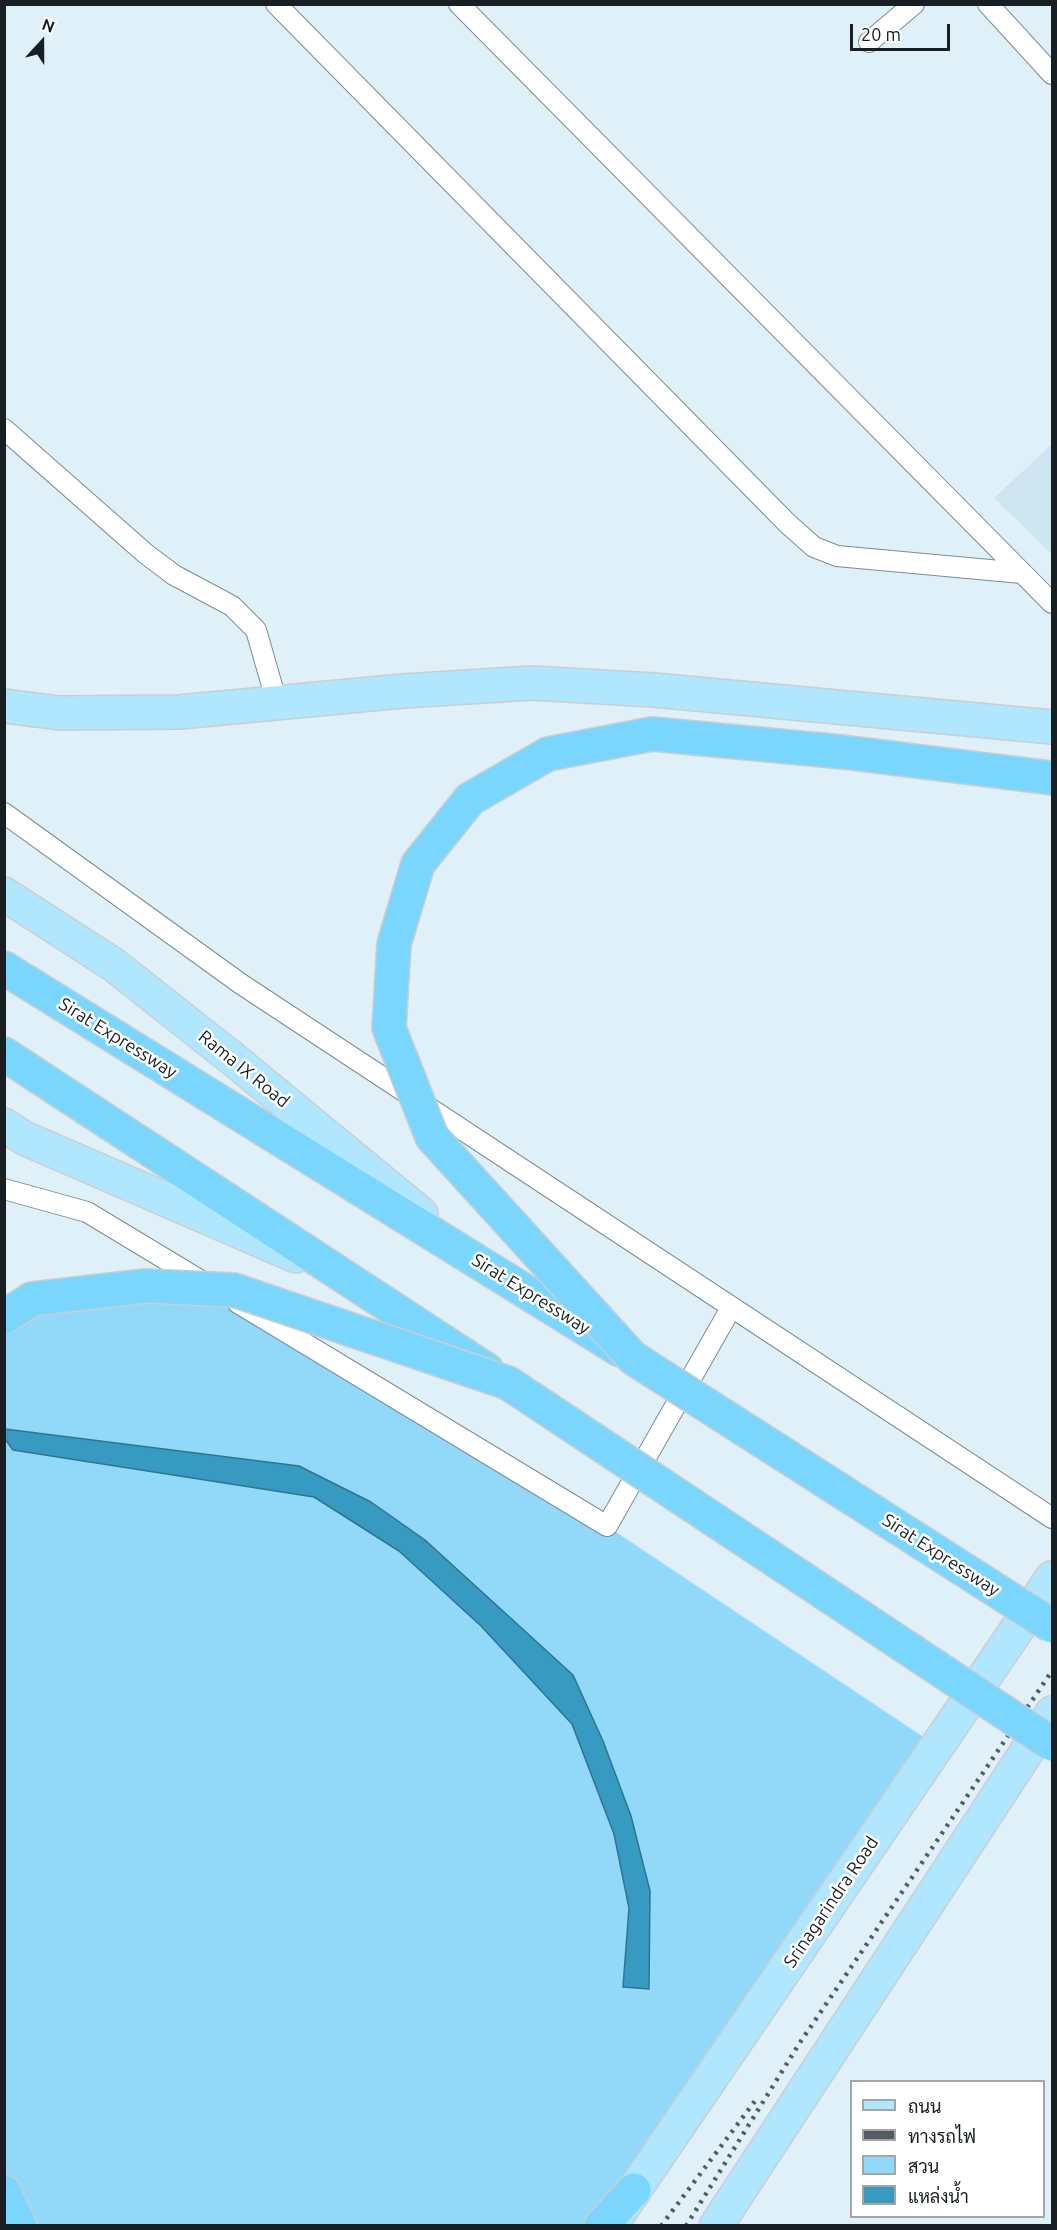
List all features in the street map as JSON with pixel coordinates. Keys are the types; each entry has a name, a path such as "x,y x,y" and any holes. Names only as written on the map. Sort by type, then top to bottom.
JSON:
{"highway":[{"path":"633,1358 432,1137 389,1028 394,944 418,864 470,800 548,754 652,734 843,752 1053,778"},
{"name":"Sirat Expressway","path":"4,968 472,1257 1053,1626"},
{"path":"4,1053 1053,1744"},
{"path":"4,1317 32,1299 145,1286 234,1290 508,1383"},
{"path":"601,2226 634,2190"},
{"path":"4,2192 20,2226"}],"main road":[{"path":"4,706 60,713 180,712 403,691 532,683 654,690 1053,727"},
{"name":"Rama IX Road","path":"4,894 114,965 233,1059 472,1257"},
{"path":"4,1125 24,1138 342,1276"},
{"name":"Srinagarindra Road","path":"610,2226 1053,1578"},
{"path":"716,2226 1053,1713"}],"lane":[{"path":"276,4 788,524 814,547 837,556 1022,573"},
{"path":"459,4 1053,603"},
{"path":"869,42 914,4"},
{"path":"988,4 1053,74"},
{"path":"4,429 146,554 174,575 232,606 256,630 277,703"},
{"path":"4,813 241,984 1053,1518"},
{"path":"4,1189 87,1212 607,1526 731,1308"}],"shaded area":[{"path":"1052,444 1052,554 994,498"}],"green space":[{"path":"223,1290 607,1526 937,1746 601,2225 20,2225 4,2192 4,1317"}],"water":[{"path":"5,1429 299,1466 371,1502 425,1540 573,1675 603,1741 631,1816 650,1891 649,1989 623,1987 629,1908 614,1834 572,1724 481,1626 399,1551 314,1497 13,1450 5,1439"}],"railway":[{"path":"686,2226 799,2044 1052,1671"},
{"path":"661,2226 755,2101"}]}
